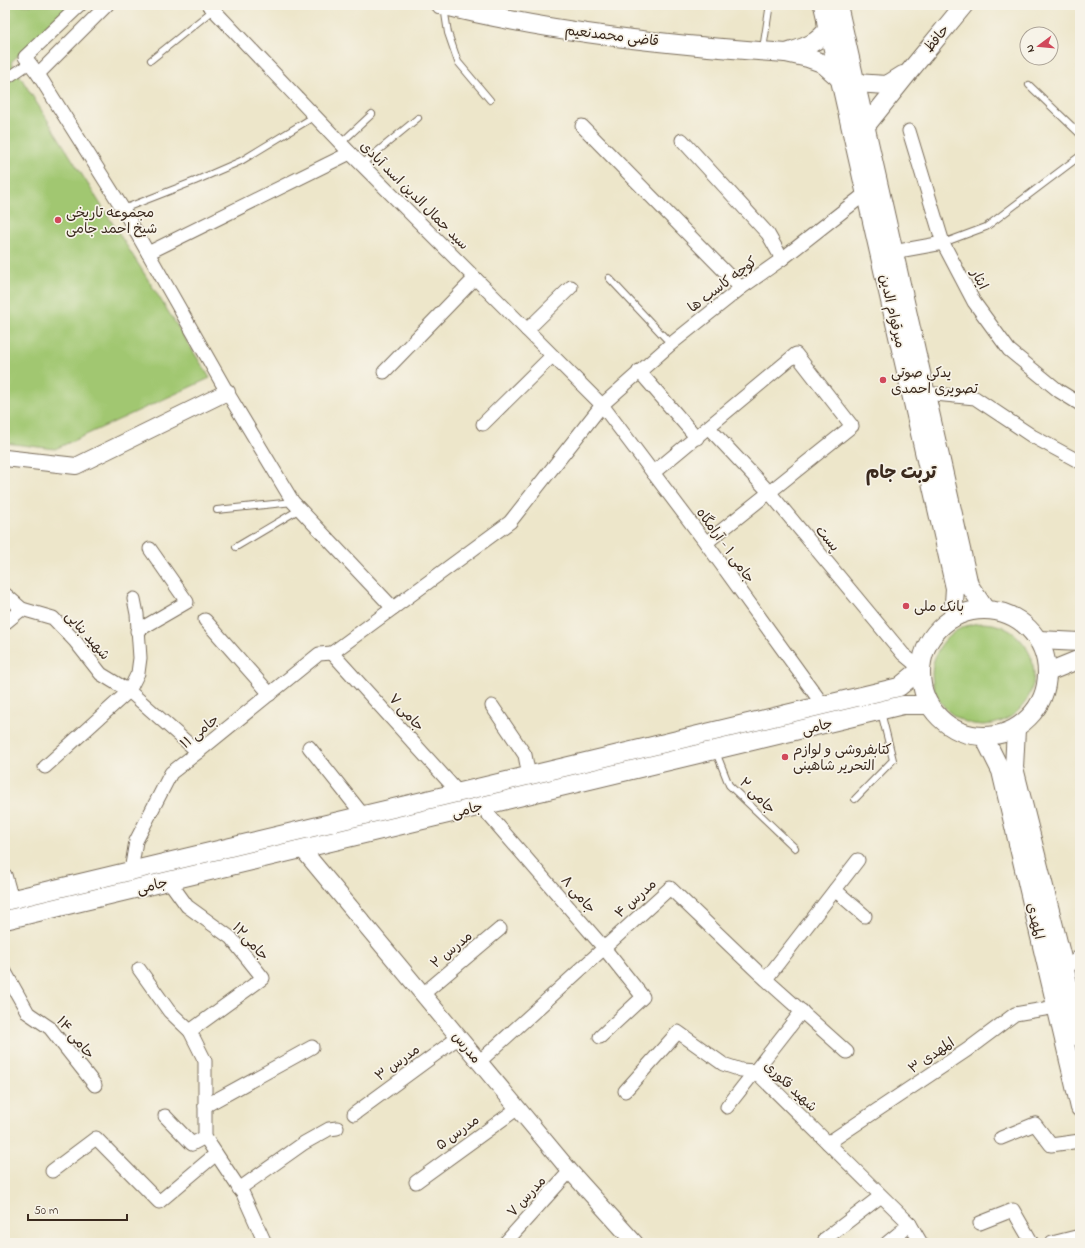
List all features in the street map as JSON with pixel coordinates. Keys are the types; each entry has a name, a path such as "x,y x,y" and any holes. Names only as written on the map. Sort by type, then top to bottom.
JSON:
{"main road":[{"name":"قاضی محمدنعیم","path":"442,5 601,36 786,53 822,63 848,81"},
{"name":"حافظ","path":"865,127 964,5"},
{"name":"قاضی محمدنعیم","path":"786,53 806,47 819,39 827,30 829,9"},
{"name":"میرقوام الدین","path":"829,9 848,81 865,127 893,252 894,288"},
{"path":"848,81 887,85 909,72"},
{"name":"میرقوام الدین","path":"848,81 866,193 894,288 902,323 955,588 953,618"},
{"name":"میرقوام الدین","path":"902,323 925,393 968,585 985,609"},
{"path":"985,609 1001,612 1016,618 1029,628 1039,640 1045,656 1048,672 1046,689 1040,705 1029,718 1016,729 1000,735 984,737 967,734 952,728 939,718 929,704 922,687 921,669 924,654 930,639 940,627 953,618 968,611 985,609"},
{"path":"1039,640 1080,642"},
{"path":"1048,672 1080,659"},
{"name":"جامی","path":"8,900 899,687 921,669"},
{"name":"جامی","path":"5,920 881,710 903,705 929,704"},
{"name":"المهدی","path":"1016,729 1014,768 1065,970 1080,1038"},
{"name":"المهدی","path":"984,737 1001,771 1080,1108"},
{"path":"295,832 302,849"},
{"path":"80,883 77,890 78,897 83,901"},
{"path":"46,892 51,897 52,904 48,910"}],"street":[{"path":"5,80 27,60 80,5"},
{"path":"38,74 107,5"},
{"name":"سید جمال الدین اسد آبادی","path":"211,7 341,143 602,405"},
{"path":"27,60 38,74 124,209 227,392 296,505 393,608"},
{"path":"582,126 741,288"},
{"name":"ایثار","path":"909,131 943,243 974,302 1009,350 1060,391 1080,404"},
{"path":"682,140 768,234 782,258"},
{"path":"148,253 350,152"},
{"name":"کوچه کاسب ها","path":"332,653 510,522 602,405 671,344 741,288 866,193"},
{"path":"893,252 943,243"},
{"path":"384,372 475,278"},
{"path":"528,330 570,287"},
{"path":"653,473 697,438 796,354 852,426 706,543"},
{"path":"483,424 552,356"},
{"path":"639,371 697,438"},
{"path":"5,458 76,466 227,392"},
{"path":"925,393 975,398 1032,436 1080,462"},
{"name":"جامی ۱ - آرامگاه","path":"602,405 706,543 823,705"},
{"name":"پست","path":"709,428 769,492 903,654 921,669"},
{"path":"138,631 188,602 150,549"},
{"name":"شهید بنایی","path":"5,594 22,609 53,618 75,641 101,674 129,691 198,752"},
{"path":"45,767 129,691 138,673 140,658 137,614 134,599"},
{"path":"5,623 22,609"},
{"path":"205,620 270,694"},
{"name":"جامی ۱۱","path":"131,871 136,841 171,772 319,654 332,653"},
{"name":"جامی ۷","path":"332,653 459,792"},
{"path":"492,706 525,755 529,776"},
{"path":"309,747 363,816"},
{"name":"جامی ۸","path":"481,806 604,948 643,997 600,1037"},
{"name":"مدرس","path":"302,849 631,1242"},
{"path":"766,979 858,860"},
{"path":"5,875 8,900"},
{"name":"جامی۱۲","path":"169,881 187,906 231,938 263,978 190,1031"},
{"name":"مدرس ۴","path":"479,1062 670,888 766,979 847,1052"},
{"path":"835,890 865,916"},
{"name":"مدرس ۲","path":"423,994 500,929"},
{"path":"1065,970 1080,956"},
{"path":"139,969 169,1011 190,1031 205,1061 204,1137 243,1194 265,1243"},
{"name":"جامی ۱۴","path":"5,972 28,1013 50,1028 95,1085"},
{"name":"المهدی ۳","path":"828,1143 966,1050 1015,1014 1056,1007"},
{"path":"727,1107 802,1011"},
{"name":"شهید فکوری","path":"625,1091 678,1032 723,1064 741,1070 755,1071 910,1224 921,1243"},
{"name":"مدرس ۳","path":"354,1114 458,1037"},
{"path":"205,1106 312,1047"},
{"name":"مدرس ۵","path":"416,1182 518,1108"},
{"path":"164,1116 192,1144 204,1137"},
{"path":"1001,1138 1035,1124 1051,1145 1080,1141"},
{"path":"239,1189 304,1143 329,1129 337,1128"},
{"path":"52,1171 96,1138 159,1202 216,1154"},
{"name":"مدرس ۷","path":"505,1243 570,1171"},
{"path":"825,1239 881,1196"},
{"path":"980,1223 1013,1210 1032,1243"},
{"path":"886,1243 910,1224"},
{"path":"1052,1243 1080,1236"}],"lane":[{"path":"442,5 448,33 458,62 490,100"},
{"path":"762,51 769,10 768,5"},
{"path":"151,60 211,7"},
{"path":"1029,85 1080,134"},
{"path":"341,143 372,114"},
{"path":"124,209 241,161 315,116"},
{"path":"362,164 418,118"},
{"path":"943,243 986,227 1080,156"},
{"path":"609,278 671,344"},
{"path":"217,510 296,505"},
{"path":"236,547 296,505"},
{"path":"855,799 893,760 881,710"},
{"name":"جامی ۲","path":"715,750 730,785 795,848"}],"green space":[{"name":"مجموعه تاریخی شیخ احمد جامی","path":"5,5 74,5 11,62 210,378 55,449 5,443"},
{"path":"983,623 1002,627 1019,638 1030,655 1034,674 1030,693 1019,710 1002,721 983,725 964,721 947,710 936,693 932,674 936,655 947,638 964,627"}],"place":[{"name":"مجموعه تاریخی شیخ احمد جامی","path":"58,220"},
{"name":"یدکی صوتی تصویری احمدی","path":"883,380"},
{"name":"بانک ملی","path":"906,606"},
{"name":"کتابفروشی و لوازم التحریر شاهینی","path":"785,757"}],"district":[{"name":"تربت جام","path":"901,472"}]}
